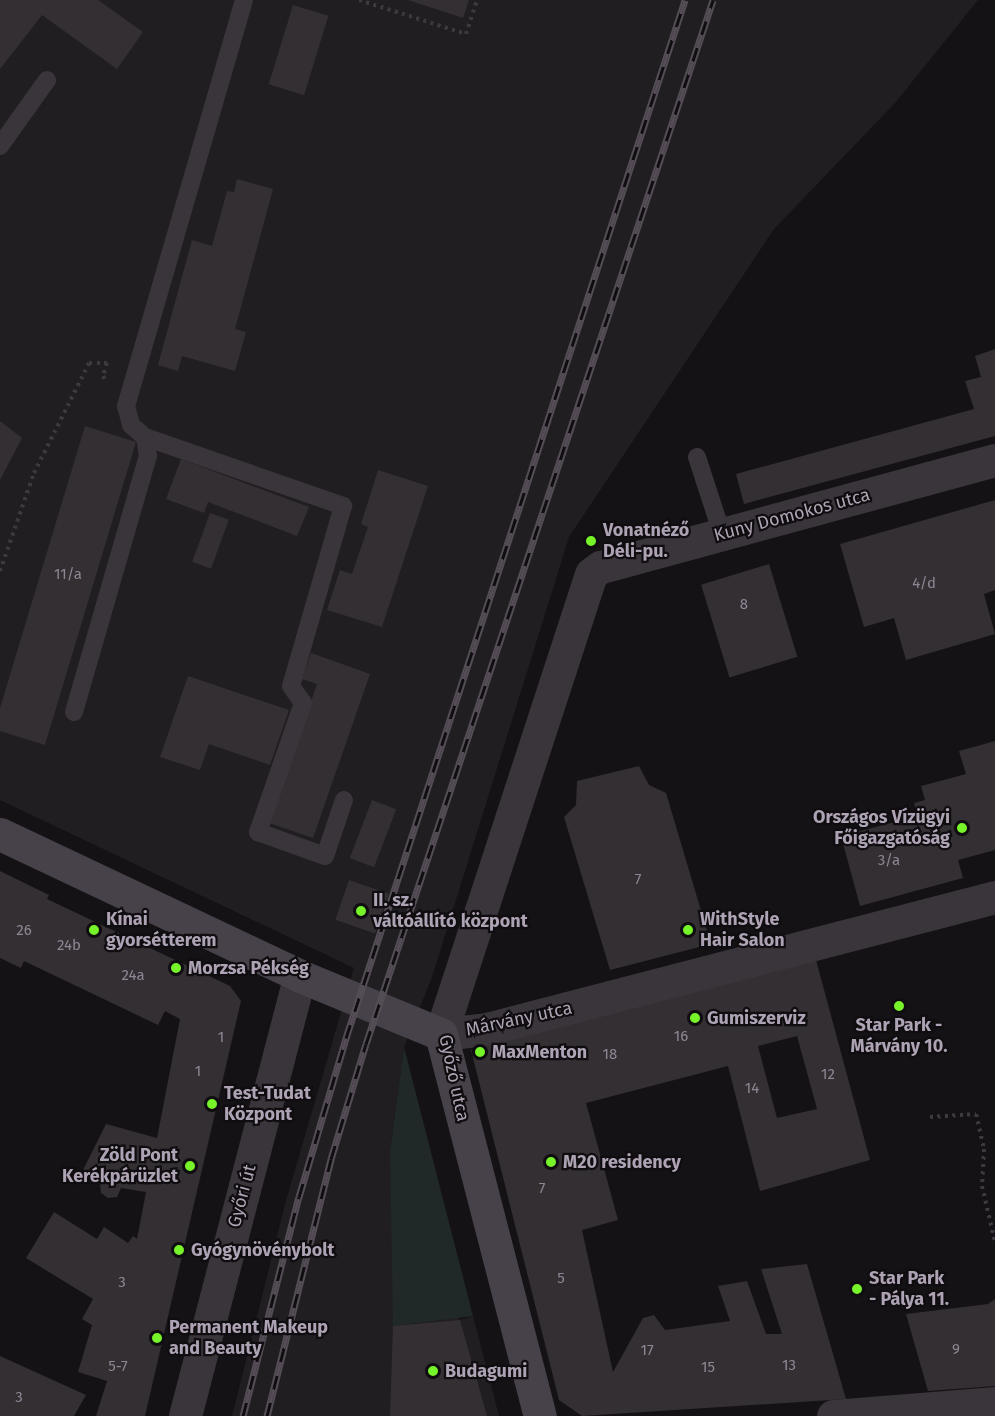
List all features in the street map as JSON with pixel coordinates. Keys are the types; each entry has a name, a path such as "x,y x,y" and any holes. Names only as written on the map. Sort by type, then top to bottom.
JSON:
{"street":[{"name":"Kuny Domokos utca","path":"591,574 600,567 995,460"},
{"name":"Győző utca","path":"540,1416 432,1030 591,574"},
{"name":"Márvány utca","path":"0,834 300,976 432,1030 488,1029 995,897"},
{"name":"Győri út","path":"185,1416 300,976"},
{"path":"854,1415 995,1403"}],"lane":[{"path":"244,0 126,406 131,425 146,437 343,506 291,686 303,703 258,832 325,856 344,800"},
{"path":"0,146 47,80"},
{"path":"74,712 148,456 146,437"},
{"path":"697,457 722,534"}],"path":[{"path":"359,0 466,34 477,0"},
{"path":"0,571 34,473 89,363 107,363 103,376"},
{"path":"930,1116 976,1114 984,1149 982,1186 995,1242"}],"shaded area":[{"path":"0,0 978,0 895,103 774,229 569,537 432,977 404,1047 390,1151 460,1320 473,1316 499,1416 232,1416 285,1204 354,968 0,800"},
{"path":"404,1047 473,1316 393,1326 390,1151"}],"building":[{"path":"0,0 98,0 143,32 117,69 42,15 0,69"},
{"path":"408,0 469,0 463,18"},
{"path":"293,5 328,16 304,95 269,84"},
{"path":"237,179 273,189 235,329 246,332 235,371 182,356 178,371 158,365 192,240 212,246 227,191 234,192"},
{"path":"995,349 995,436 744,504 736,474 974,409 965,381 981,377 975,356"},
{"path":"0,421 22,438 0,480"},
{"path":"85,426 136,442 45,745 0,731 0,708"},
{"path":"181,459 309,507 297,536 208,502 204,513 166,499"},
{"path":"378,470 428,486 382,627 327,610 340,570 352,574 368,527 361,524"},
{"path":"995,500 995,590 984,594 995,634 906,660 894,618 864,627 840,544"},
{"path":"210,513 229,520 211,569 192,562"},
{"path":"769,564 797,657 729,678 701,585"},
{"path":"311,653 370,674 313,838 269,823 317,684 302,679"},
{"path":"188,676 289,710 270,765 209,744 200,770 160,757"},
{"path":"995,741 995,850 958,860 963,878 860,906 841,836 918,816 914,803 925,800 921,786 966,774 959,751"},
{"path":"639,766 649,785 666,793 711,944 610,970 564,817 576,805 577,781"},
{"path":"372,800 396,809 374,867 350,858"},
{"path":"0,871 49,895 47,899 230,986 241,1001 145,1416 96,1416 107,1381 78,1372 92,1325 82,1319 93,1299 26,1258 54,1212 97,1239 104,1227 128,1243 133,1236 137,1239 146,1192 121,1188 117,1197 108,1198 101,1193 100,1184 78,1180 106,1124 157,1138 180,1019 165,1011 158,1025 24,961 21,968 0,958"},
{"name":"II. sz. váltóállító központ","path":"349,880 389,894 375,933 335,920"},
{"path":"816,960 870,1160 760,1191 728,1066 586,1103 618,1220 582,1230 613,1372 643,1318 654,1315 665,1330 730,1321 718,1286 747,1281 766,1334 782,1334 761,1269 807,1264 846,1399 582,1416 559,1400 471,1050","holes":["797,1036 817,1109 777,1118 758,1046"]},
{"path":"995,1299 995,1386 928,1391 906,1314 988,1304"},
{"name":"Budagumi","path":"460,1320 487,1416 390,1416 393,1326"},
{"path":"0,1356 86,1395 74,1416 0,1416"}],"railway":[{"path":"243,1416 299,1197 346,1038 685,0"},
{"path":"267,1416 331,1159 366,1044 713,0"}],"place":[{"name":"Vonatnéző Déli-pu.","path":"591,541"},
{"name":"Országos Vízügyi Főigazgatóság","path":"962,828"},
{"name":"II. sz. váltóállító központ","path":"361,911"},
{"name":"Kínai gyorsétterem","path":"94,930"},
{"name":"WithStyle Hair Salon","path":"688,930"},
{"name":"Morzsa Pékség","path":"176,968"},
{"name":"Star Park - Márvány 10.","path":"899,1006"},
{"name":"Gumiszerviz","path":"695,1018"},
{"name":"MaxMenton","path":"480,1052"},
{"name":"Test-Tudat Központ","path":"212,1104"},
{"name":"M20 residency","path":"551,1162"},
{"name":"Zöld Pont Kerékpárüzlet","path":"190,1166"},
{"name":"Gyógynövénybolt","path":"179,1250"},
{"name":"Star Park - Pálya 11.","path":"857,1289"},
{"name":"Permanent Makeup and Beauty","path":"157,1338"},
{"name":"Budagumi","path":"433,1371"}]}
